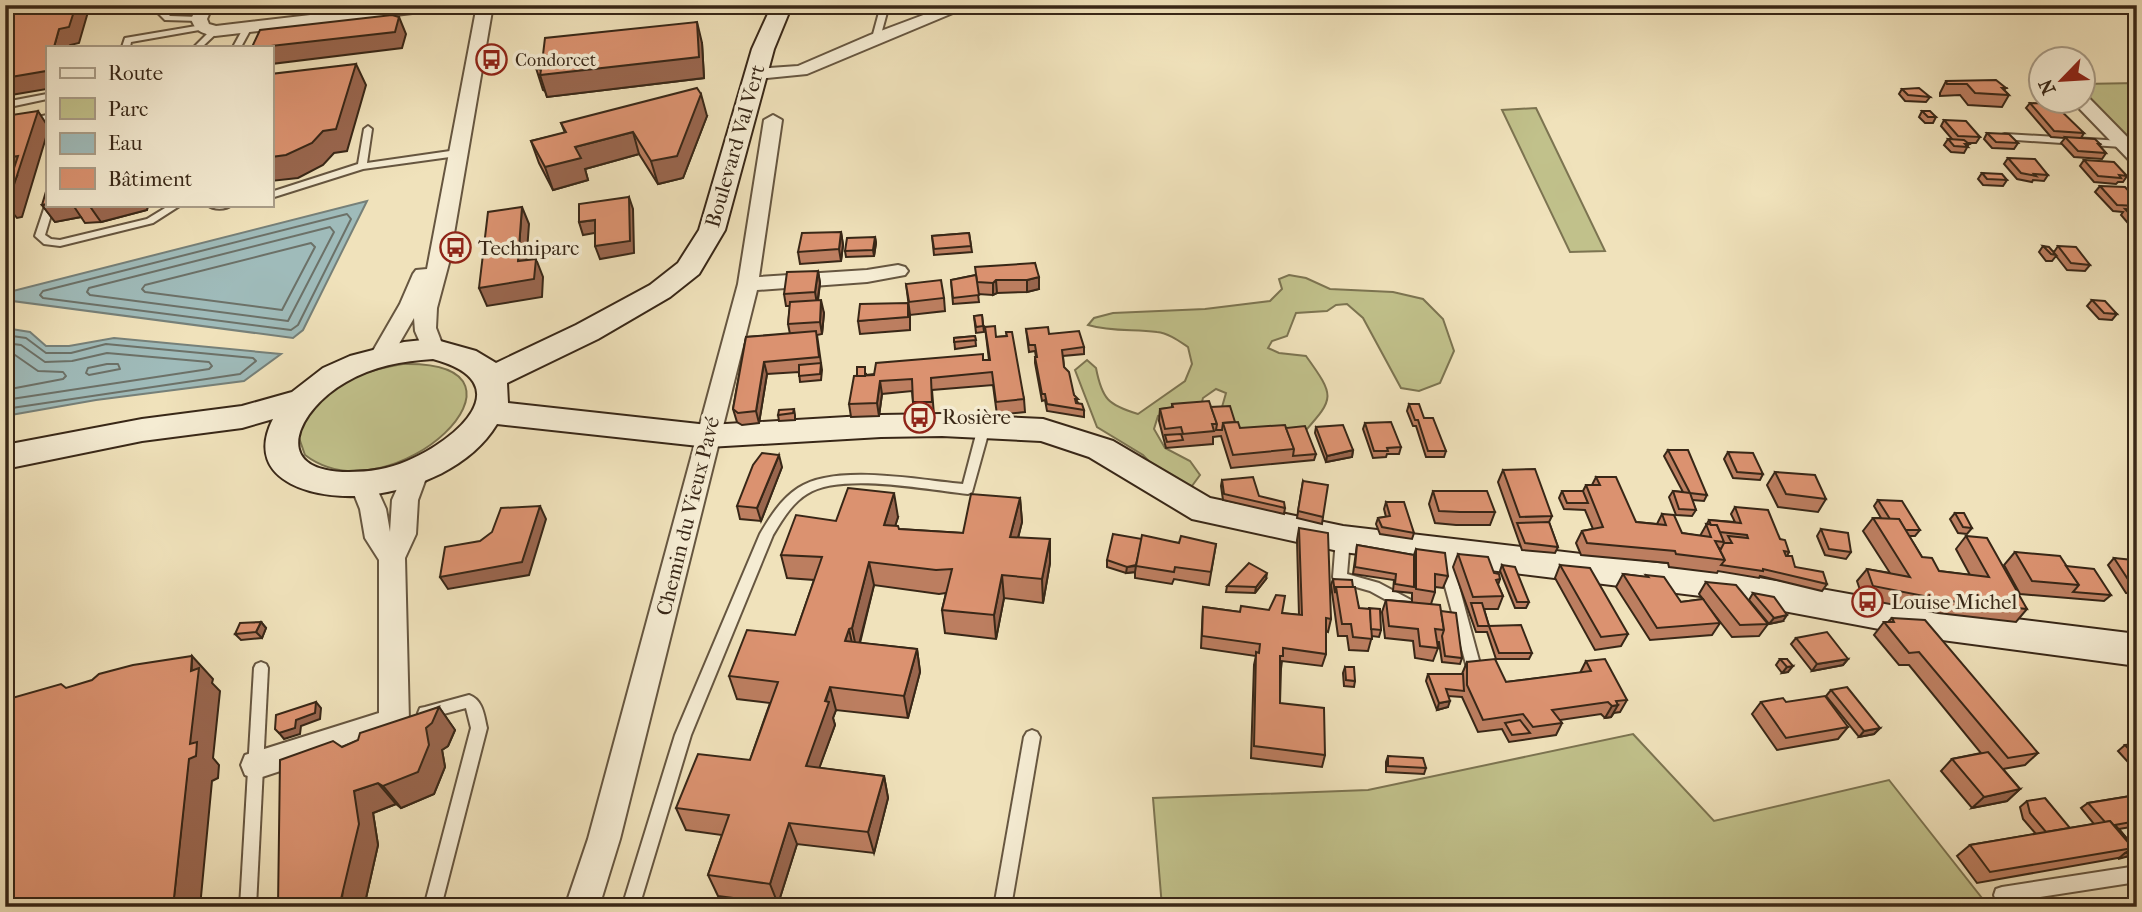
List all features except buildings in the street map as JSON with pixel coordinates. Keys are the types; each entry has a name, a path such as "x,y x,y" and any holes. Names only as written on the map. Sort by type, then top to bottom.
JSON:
{"street":[{"path":"206,20 248,27 438,5"},
{"path":"433,349 425,327 427,310 443,257 442,240 485,5"},
{"name":"Boulevard Val Vert","path":"491,377 587,332 660,291 689,268 712,230 756,74 782,5"},
{"path":"756,74 801,71 876,38 965,5"},
{"path":"2096,116 2137,158"},
{"name":"Chemin du Vieux Pavé","path":"582,907 604,839 748,284 773,120"},
{"path":"381,356 411,304 430,258 442,240"},
{"path":"748,284 867,276 898,271"},
{"path":"433,349 458,354 479,363 491,377 494,394 489,412 474,432 451,452 417,470 388,480 363,484 324,483 300,475 284,461 279,443 285,422 301,400 323,382 350,367 381,356 433,349"},
{"path":"5,457 128,432 242,417 301,400"},
{"path":"489,412 708,436 857,427 1043,430 1101,449 1204,510 1343,539 1709,583 1927,623 2137,650"},
{"path":"5,472 179,438 241,435 279,443"},
{"path":"256,765 394,722 391,619 393,558 403,534 405,500 417,470"},
{"path":"363,484 373,509 378,538 393,558"}],"lane":[{"path":"164,5 162,13 168,18 206,20"},
{"path":"876,38 885,5"},
{"path":"126,46 128,40 206,20"},
{"path":"198,46 206,20"},
{"path":"238,46 248,27"},
{"path":"5,105 46,97"},
{"path":"5,127 46,118"},
{"path":"362,166 368,129"},
{"path":"2005,137 2122,144"},
{"path":"273,194 362,166 457,153"},
{"path":"49,206 40,236 48,242 60,243 150,221 174,206"},
{"path":"630,907 683,735 767,534 783,506 807,487 840,478 968,489 984,427"},
{"path":"1343,539 1340,577 1374,587 1406,604"},
{"path":"1443,553 1473,664"},
{"path":"248,907 261,668"},
{"path":"394,722 469,701 475,708 479,728 432,907"},
{"path":"1002,907 1032,737"},
{"path":"2002,895 2137,874"}],"green space":[{"path":"2137,83 2137,150 2096,108 2096,84"},
{"path":"1536,108 1605,251 1570,252 1502,110"},
{"path":"1289,275 1306,278 1330,289 1393,292 1423,299 1443,319 1454,351 1440,383 1419,391 1401,388 1363,318 1347,304 1336,305 1327,311 1296,313 1287,336 1272,341 1268,348 1279,353 1306,356 1327,390 1325,406 1300,437 1241,436 1222,407 1226,393 1216,389 1203,398 1200,409 1158,416 1154,429 1165,448 1190,461 1200,475 1192,486 1177,483 1158,471 1143,455 1097,427 1075,370 1087,360 1096,368 1101,387 1108,399 1113,404 1138,414 1185,381 1192,364 1188,347 1169,336 1157,332 1114,330 1088,325 1094,318 1113,313 1205,309 1270,301 1282,289 1279,279"},
{"path":"403,364 447,370 465,386 463,409 445,433 415,454 379,468 341,470 305,455 298,435 307,418 328,394 354,377"},
{"path":"1633,734 1714,821 1889,780 1989,907 1162,907 1153,798 1368,790"}],"water":[{"path":"367,201 303,330 293,338 5,300 5,293"},
{"path":"5,328 30,332 46,346 69,346 114,338 281,354 244,381 96,400 5,416"}],"place":[{"name":"Condorcet","path":"492,60"},
{"name":"Techniparc","path":"455,248"},
{"name":"Rosière","path":"919,417"},
{"name":"Louise Michel","path":"1868,602"}]}
